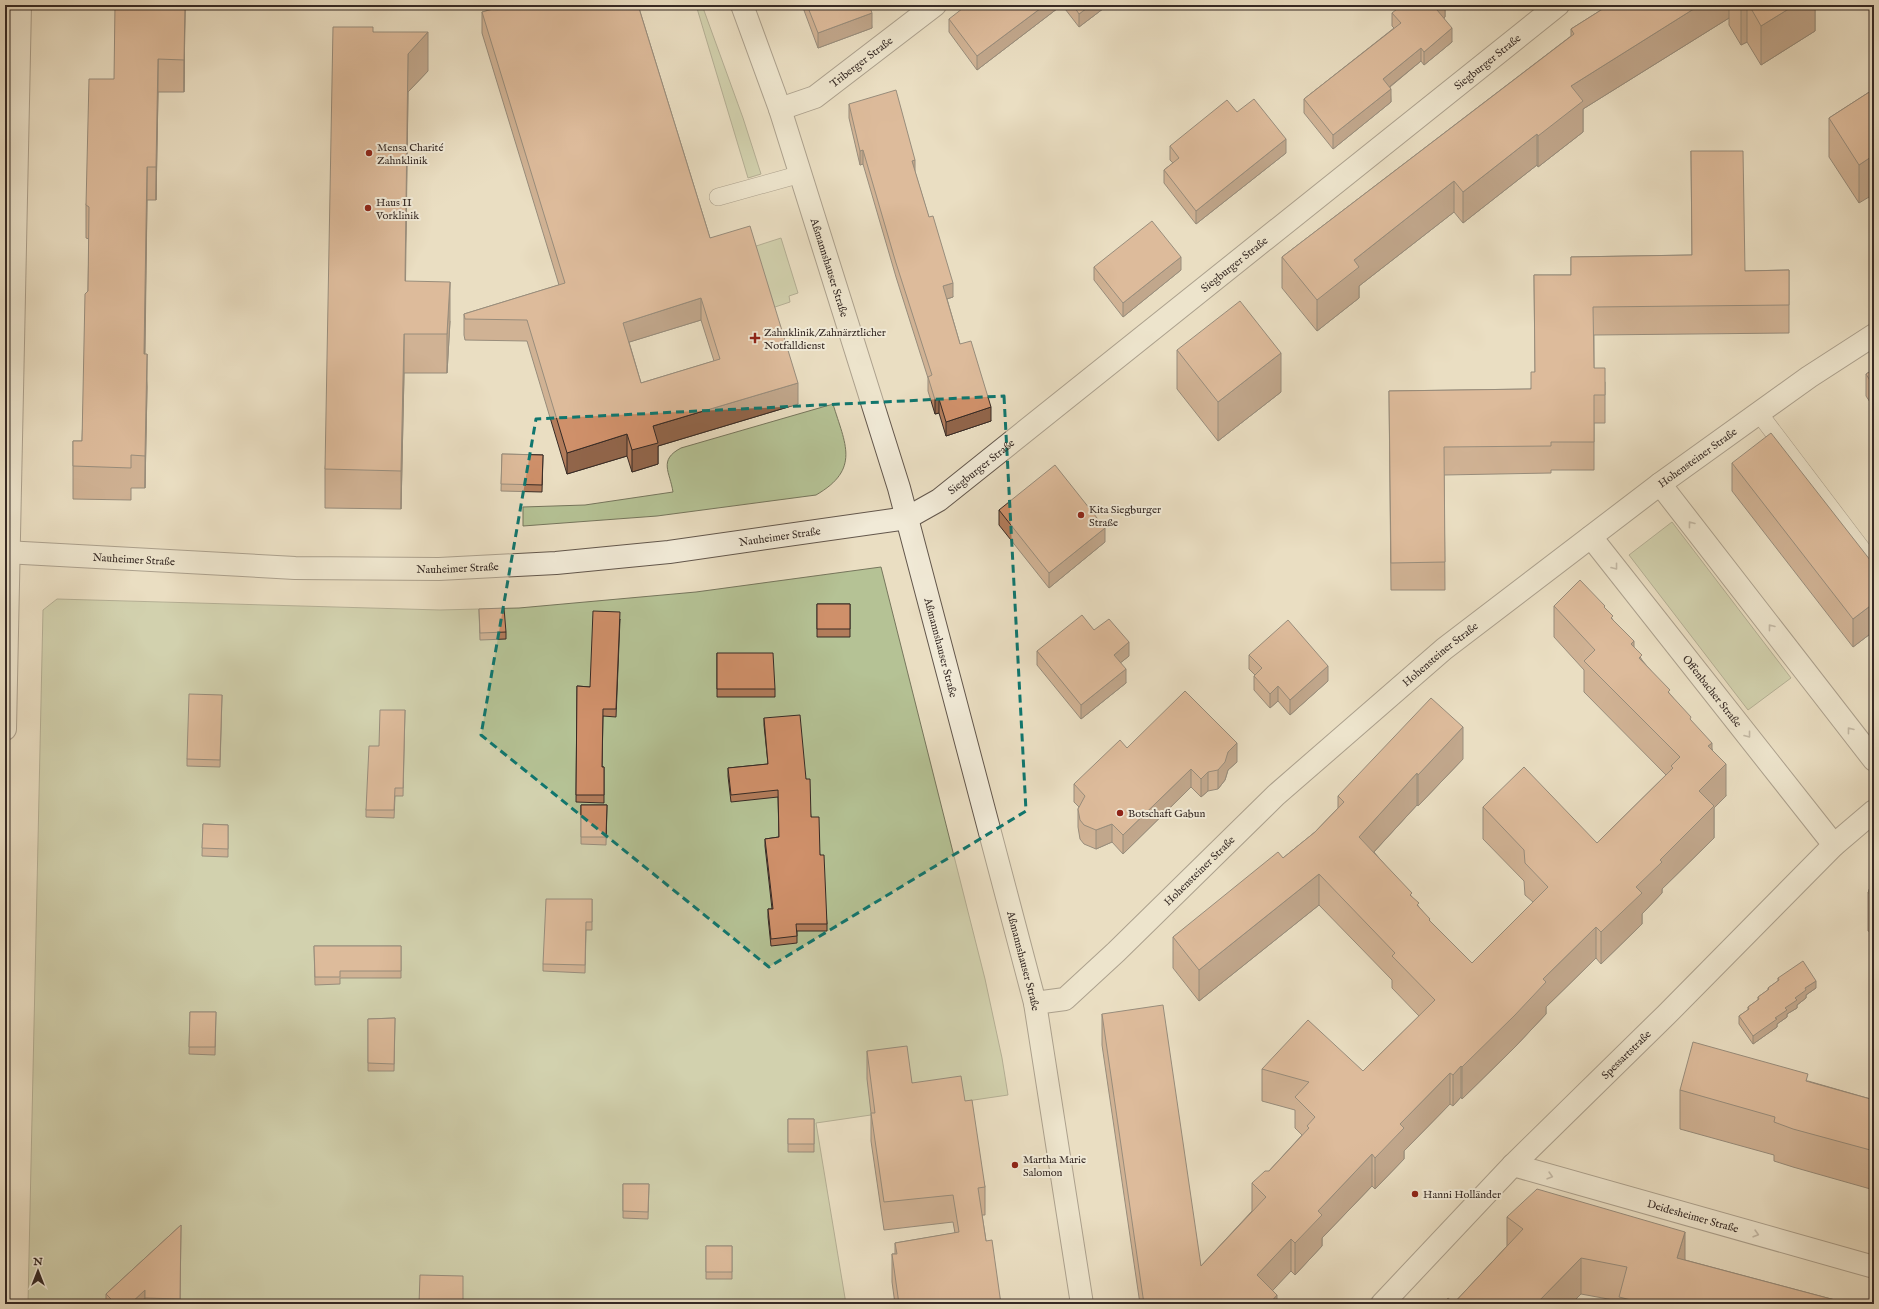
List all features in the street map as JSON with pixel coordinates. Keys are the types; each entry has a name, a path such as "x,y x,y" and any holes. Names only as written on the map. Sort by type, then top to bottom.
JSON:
{"street":[{"path":"5,729 6,552 20,5"},
{"name":"Aßmannshauser Straße","path":"742,5 780,109 899,488 1035,1002 1082,1304"},
{"name":"Triberger Straße","path":"780,109 815,97 936,5"},
{"name":"Siegburger Straße","path":"907,518 939,500 1558,5"},
{"name":"Hohensteiner Straße","path":"1035,1002 1065,999 1116,952 1276,795 1334,743 1444,649 1660,484 1758,412 1874,335"},
{"path":"1660,484 1874,760"},
{"name":"Nauheimer Straße","path":"6,552 295,568 439,569 556,564 669,552 907,518"},
{"name":"Offenbacher Straße","path":"1590,537 1834,845"},
{"name":"Spessartstraße","path":"1382,1304 1513,1165 1666,1015 1834,845 1872,814"},
{"name":"Deidesheimer Straße","path":"1513,1165 1874,1267"}],"lane":[{"path":"718,197 801,174"},
{"path":"1758,412 1874,565"}],"highlighted area":[{"path":"1004,396 1026,811 769,967 481,735 536,419"}],"green space":[{"path":"696,5 702,5 743,118 761,174 748,178"},
{"path":"781,238 798,293 789,296 790,302 769,309 750,248"},
{"path":"833,404 842,431 846,455 844,465 839,475 830,485 816,495 657,516 523,526 523,507 585,505 673,492 667,467 670,457 681,448"},
{"path":"1672,522 1791,678 1748,710 1629,555"},
{"path":"881,567 985,979 1002,1058 1008,1095 816,1123 846,1304 28,1304 43,610 57,599 440,610 519,608 696,592"}],"building":[{"path":"115,5 185,5 184,60 158,59 156,167 147,167 144,354 147,354 145,456 131,455 131,468 73,466 73,441 82,441 85,294 88,291 89,207 86,205 89,79 114,79"},
{"path":"492,5 638,5 710,238 750,226 798,383 653,426 658,443 632,450 627,434 567,453 527,320 465,319 464,314 565,283 482,12 493,9","holes":["701,298 720,359 641,383 623,323"]},
{"path":"807,5 869,5 872,13 818,33"},
{"path":"967,5 1045,5 977,56 949,19"},
{"path":"1073,5 1091,5 1079,14"},
{"path":"1402,5 1444,5 1437,10 1452,28 1424,52 1421,48 1383,79 1391,89 1333,135 1304,99 1401,23 1392,13"},
{"path":"1609,5 1700,5 1571,86 1583,101 1538,136 1537,134 1463,192 1454,181 1354,260 1359,267 1317,300 1282,257 1574,34 1571,29"},
{"path":"1749,5 1795,5 1761,26"},
{"name":"Haus II Vorklinik","path":"333,27 373,27 373,32 428,32 408,54 405,281 450,282 447,334 404,334 401,471 325,469"},
{"path":"1874,89 1874,155 1859,165 1829,118"},
{"path":"896,90 915,160 912,161 929,217 933,216 953,283 943,286 960,344 971,341 991,407 946,422 939,399 935,400 928,377 932,375 896,263 863,150 860,151 849,104"},
{"path":"1254,99 1286,139 1196,211 1164,170 1179,158 1170,146 1227,100 1237,112"},
{"path":"1691,151 1743,151 1745,271 1789,270 1789,305 1593,307 1594,368 1605,368 1605,395 1594,395 1594,442 1551,442 1551,446 1444,447 1445,562 1391,563 1389,391 1531,389 1531,372 1535,372 1534,275 1571,275 1571,257 1692,255"},
{"path":"1152,221 1181,257 1123,303 1094,267"},
{"path":"1240,301 1281,353 1218,402 1177,350"},
{"path":"1874,369 1874,387 1866,374"},
{"path":"1771,433 1874,565 1874,603 1853,619 1732,463"},
{"path":"502,454 543,455 542,485 501,484"},
{"path":"1055,465 1105,528 1049,573 999,510"},
{"path":"1580,580 1605,606 1604,607 1613,616 1611,618 1634,641 1631,644 1642,655 1639,658 1670,690 1668,692 1712,743 1708,746 1726,764 1699,791 1714,806 1660,860 1662,862 1636,887 1642,893 1601,932 1596,927 1543,979 1546,982 1515,1015 1462,1067 1461,1066 1453,1075 1450,1073 1400,1124 1404,1128 1375,1158 1372,1154 1318,1211 1322,1215 1295,1243 1291,1239 1257,1275 1277,1295 1269,1304 1144,1304 1102,1014 1163,1005 1201,1266 1266,1197 1252,1183 1265,1171 1269,1171 1309,1128 1307,1126 1315,1117 1295,1097 1309,1082 1262,1069 1308,1020 1363,1071 1435,1000 1392,956 1395,953 1319,874 1199,970 1173,937 1278,852 1283,858 1315,832 1344,802 1338,796 1431,698 1463,727 1418,775 1417,773 1359,837 1412,893 1410,895 1419,903 1417,905 1430,919 1429,920 1472,963 1548,887 1525,863 1524,850 1483,807 1524,767 1597,843 1673,768 1671,766 1680,757 1584,661 1595,650 1554,606"},
{"path":"817,604 850,604 850,629 817,629"},
{"path":"504,608 506,632 480,633 479,609"},
{"path":"593,611 620,612 616,709 603,709 602,767 604,767 604,795 576,795 577,686 590,687"},
{"path":"1082,615 1094,630 1109,619 1129,642 1114,655 1126,669 1081,705 1037,651"},
{"path":"1288,620 1328,666 1290,700 1278,686 1270,694 1254,676 1262,668 1249,655"},
{"path":"717,653 773,653 775,689 717,689"},
{"path":"1185,691 1237,743 1228,752 1225,762 1218,770 1208,772 1201,779 1191,769 1123,835 1112,824 1096,830 1084,825 1080,820 1078,809 1085,796 1074,784 1120,740 1127,748"},
{"path":"189,694 222,695 220,760 187,759"},
{"path":"380,710 405,710 403,788 395,788 394,810 366,810 369,746 379,746"},
{"path":"800,715 806,779 810,779 811,817 819,817 820,855 824,855 827,924 796,924 797,936 771,939 768,909 773,909 765,839 779,837 778,790 731,795 728,768 768,764 764,718"},
{"path":"581,805 607,805 606,837 581,837"},
{"path":"203,824 228,825 228,849 202,848"},
{"path":"1874,875 1874,895 1868,893"},
{"path":"546,899 592,899 592,922 586,922 585,965 543,964"},
{"path":"314,946 401,946 401,971 340,971 340,977 315,977"},
{"path":"1803,961 1816,981 1805,988 1806,990 1795,998 1797,1000 1785,1008 1787,1010 1775,1018 1777,1019 1753,1036 1739,1016 1749,1009 1748,1007 1759,999 1758,997 1779,980 1778,978"},
{"path":"190,1012 216,1012 215,1047 189,1047"},
{"path":"395,1018 394,1064 368,1063 368,1019"},
{"path":"1693,1042 1808,1074 1806,1081 1874,1100 1874,1151 1793,1129 1774,1122 1775,1117 1680,1090"},
{"path":"907,1046 912,1083 961,1076 965,1101 972,1100 985,1187 978,1188 986,1241 992,1240 1001,1304 899,1304 892,1254 897,1254 895,1243 959,1232 953,1195 884,1202 871,1113 875,1113 867,1051"},
{"path":"788,1119 814,1119 814,1144 788,1144"},
{"path":"623,1184 649,1184 648,1212 623,1211"},
{"path":"1537,1189 1685,1232 1677,1258 1850,1304 1647,1304 1619,1297 1627,1267 1581,1258 1536,1304 1443,1304 1448,1298 1454,1303 1523,1229 1507,1217"},
{"path":"181,1225 180,1299 145,1298 145,1290 130,1304 116,1304 106,1294"},
{"path":"706,1246 732,1246 732,1272 706,1272"},
{"path":"420,1275 463,1276 463,1304 419,1304"}],"place":[{"name":"Mensa Charité Zahnklinik","path":"369,153"},
{"name":"Haus II Vorklinik","path":"368,208"},
{"name":"Zahnklinik/Zahnärztlicher Notfalldienst","path":"755,338"},
{"name":"Kita Siegburger Straße","path":"1081,515"},
{"name":"Botschaft Gabun","path":"1120,813"},
{"name":"Martha Marie Salomon","path":"1015,1165"},
{"name":"Hanni Holländer","path":"1415,1194"}]}
